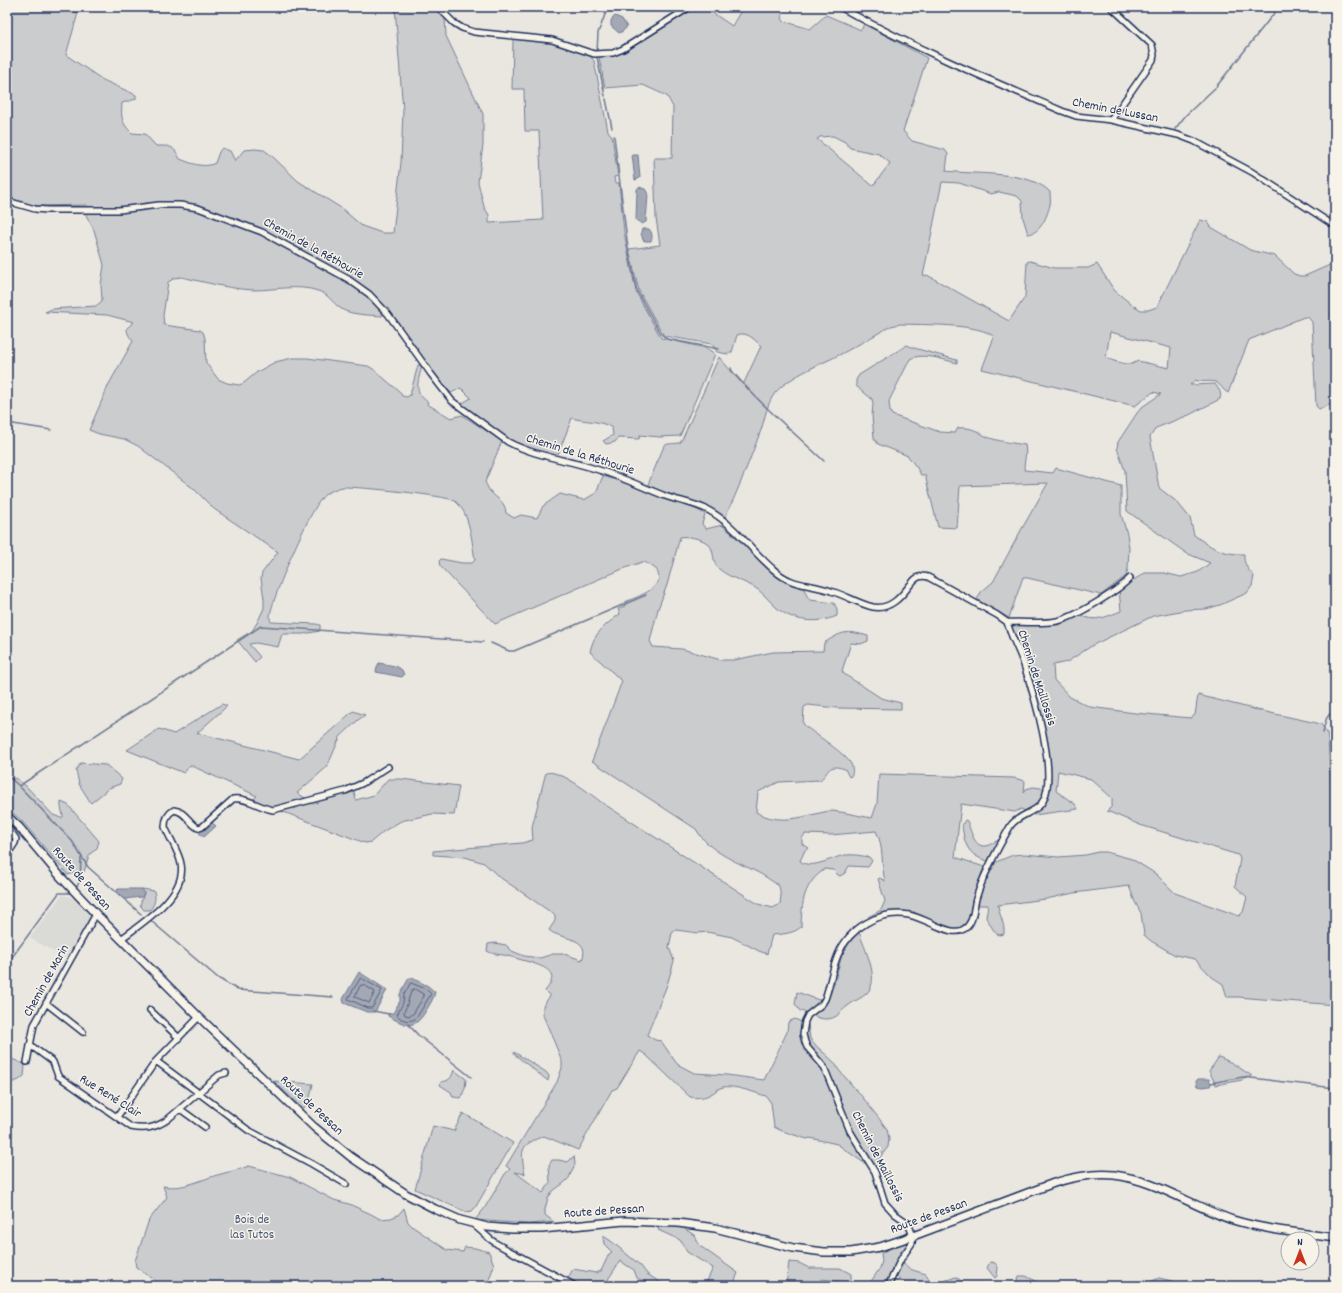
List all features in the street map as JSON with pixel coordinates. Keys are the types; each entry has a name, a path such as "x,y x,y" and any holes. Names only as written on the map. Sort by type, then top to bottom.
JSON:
{"main road":[{"name":"Route de Pessan","path":"7,816 19,827 60,876 96,914 199,1017 314,1127 351,1157 406,1194 447,1214 473,1224 499,1229 527,1229 624,1221 678,1223 723,1230 781,1246 824,1252 865,1250 880,1247 913,1236 1054,1183 1068,1179 1096,1175 1113,1175 1140,1181 1212,1212 1247,1224 1275,1230 1335,1238"}],"street":[{"path":"438,7 454,23 462,28 474,32 552,40 594,54 613,53 623,49 690,7"},
{"name":"Chemin de Lussan","path":"840,7 942,60 1062,111 1076,116 1111,120 1178,135 1194,141 1252,172 1335,226"},
{"path":"1110,7 1152,45 1154,55 1111,120"},
{"name":"Chemin de la Réthourie","path":"7,201 47,210 119,210 159,205 186,206 198,208 262,232 348,280 369,294 388,314 430,374 452,401 512,444 526,450 590,467 708,510 731,527 773,570 790,582 832,591 874,607 883,607 892,604 901,597 918,577 928,577 997,614 1008,622"},
{"name":"Chemin de Maillossis","path":"913,1236 908,1223 895,1214 885,1203 875,1172 850,1131 824,1067 807,1047 803,1027 808,1016 822,1004 825,999 838,955 847,940 852,934 870,920 899,914 916,916 949,930 958,931 967,927 972,917 980,886 1011,826 1017,819 1039,806 1044,799 1048,778 1043,733 1024,665 1010,632 1008,622 1056,621 1065,619 1124,584 1130,578"},
{"path":"121,939 150,917 171,897 180,879 181,864 165,827 167,816 170,812 174,810 182,812 198,828 202,827 234,799 239,798 273,810 345,791 363,783 388,767"},
{"path":"7,826 16,839 7,855"},
{"name":"Chemin de Marin","path":"27,1062 34,1025 96,914"},
{"path":"46,1003 83,1032"},
{"path":"150,1010 178,1038"},
{"path":"117,1117 156,1061 199,1017"},
{"name":"Rue René Clair","path":"30,1045 53,1062 58,1076 131,1127 145,1128 160,1125 219,1075 226,1073"},
{"path":"156,1061 248,1130 346,1184"},
{"path":"180,1109 205,1127"},
{"path":"473,1224 490,1240 575,1286"},
{"path":"888,1286 901,1259 912,1243 913,1236"}],"shaded area":[{"path":"62,895 75,898 92,914 65,958 30,938"}],"green space":[{"path":"7,7 55,7 78,13 66,55 103,80 136,95 136,99 122,103 122,120 132,133 145,134 156,146 171,147 180,159 193,164 211,165 215,163 222,148 230,151 235,161 244,150 264,150 298,181 341,208 362,226 382,233 393,233 401,162 403,111 395,7 434,7 445,17 446,36 483,114 483,145 478,182 484,207 489,215 489,223 543,220 539,131 525,131 524,89 512,89 513,38 552,43 590,56 594,61 608,131 612,136 618,176 614,177 615,183 619,183 624,232 636,292 661,338 706,348 715,354 680,436 659,437 640,435 639,439 618,438 615,442 606,444 603,441 613,435 612,428 598,422 572,418 557,457 523,447 488,426 461,404 471,398 461,388 451,393 433,373 390,313 383,314 382,316 348,312 340,308 325,294 310,289 294,288 254,290 217,285 181,277 175,278 168,282 163,316 164,325 200,330 203,332 205,338 206,363 218,379 227,383 239,385 244,383 257,372 275,362 292,358 307,358 368,366 400,392 402,396 407,397 410,395 418,365 422,366 418,390 423,398 428,402 427,404 451,418 462,415 502,441 485,482 489,490 504,505 506,513 514,518 521,515 537,518 543,506 560,494 584,500 596,493 603,476 688,506 705,514 702,524 706,529 722,525 769,569 789,583 804,589 810,600 834,603 837,609 837,616 829,619 813,621 798,619 783,613 757,589 719,569 714,561 713,552 708,544 695,538 680,537 667,585 658,609 650,641 653,647 682,649 721,660 734,660 773,652 823,651 824,643 840,634 849,632 868,636 868,641 861,644 851,643 842,671 844,674 881,698 901,703 901,709 837,708 808,705 804,707 803,723 805,726 844,755 852,767 851,776 849,777 845,769 835,767 830,769 820,780 779,782 758,792 756,812 776,819 796,818 832,811 872,818 877,804 879,774 1014,778 1025,781 1024,793 1026,789 1033,787 1048,789 1050,777 1048,744 1027,667 1011,630 1012,624 1058,625 1081,615 1096,619 1106,617 1121,611 1119,589 1145,573 1164,573 1181,577 1198,572 1210,563 1186,553 1127,511 1125,471 1117,448 1118,442 1142,407 1161,394 1153,392 1135,406 982,369 994,337 987,332 964,327 900,324 891,326 843,353 807,370 781,387 770,401 761,430 735,496 725,517 647,487 664,446 681,442 719,357 743,385 761,346 750,336 741,334 737,335 732,352 728,354 717,352 712,344 664,336 639,291 629,249 660,245 656,218 654,158 672,158 673,107 667,96 643,85 605,88 599,57 614,54 644,39 693,7 704,7 732,26 743,7 781,7 783,21 810,29 826,15 861,30 864,24 927,58 903,131 912,141 945,150 948,154 946,171 1016,177 1041,185 1050,192 1049,209 1043,223 1036,231 1028,234 1023,218 1022,201 1017,196 999,192 991,194 959,183 942,182 923,276 927,275 1009,321 1025,297 1027,262 1030,261 1054,268 1088,268 1097,264 1114,290 1131,304 1141,310 1148,310 1157,307 1200,220 1208,222 1211,227 1250,250 1275,256 1294,274 1300,276 1305,276 1335,264 1335,403 1319,409 1316,406 1312,322 1308,317 1304,317 1249,340 1228,393 1215,382 1195,380 1190,385 1215,384 1220,391 1220,399 1189,415 1156,428 1150,437 1159,488 1177,502 1190,518 1194,535 1224,552 1244,554 1246,566 1254,576 1252,586 1247,593 1220,605 1206,609 1185,610 1153,616 1093,645 1067,662 1053,665 1054,680 1070,697 1090,707 1191,718 1195,715 1198,695 1321,724 1327,733 1332,797 1335,799 1335,1005 1227,997 1223,984 1212,977 1195,959 1175,955 1151,941 1144,935 1141,913 1129,886 998,905 1004,926 1004,934 999,935 986,918 988,905 977,905 983,886 996,862 1013,855 1024,854 1058,857 1106,852 1132,859 1156,874 1175,893 1239,916 1243,912 1247,897 1235,886 1240,859 1238,855 1140,825 1107,811 1112,806 1112,798 1091,779 1058,771 1056,791 1075,804 1078,809 1034,815 1021,809 1015,812 961,804 955,857 984,867 972,901 969,920 964,927 954,929 941,926 914,912 897,911 873,918 868,917 881,910 885,901 878,879 880,878 885,881 879,837 876,831 831,835 805,834 802,838 802,844 809,848 805,850 800,861 805,864 817,864 841,856 849,855 869,857 872,861 868,867 849,866 845,873 840,876 833,870 825,869 818,875 812,881 805,894 801,927 791,932 772,935 767,954 732,937 707,932 698,933 676,930 672,933 669,947 674,961 667,985 647,1035 655,1040 661,1041 677,1064 694,1073 727,1075 764,1080 787,1032 788,1022 795,1019 808,1025 812,1042 835,1063 838,1069 887,1129 889,1139 888,1147 875,1164 870,1165 864,1163 837,1144 810,1138 807,1139 774,1127 771,1103 766,1096 739,1088 723,1087 704,1097 690,1097 640,1051 617,1088 612,1090 578,1150 544,1136 526,1145 522,1153 525,1174 515,1172 543,1193 550,1183 549,1165 552,1160 568,1162 574,1156 575,1164 569,1178 553,1191 548,1198 545,1215 554,1222 528,1224 475,1220 484,1209 505,1174 510,1169 506,1166 557,1082 562,1068 562,1061 543,1015 543,1006 550,996 545,991 552,980 551,975 541,966 487,951 488,944 495,943 506,945 512,951 524,956 540,958 553,954 564,954 582,960 584,952 579,943 549,930 555,921 555,916 552,913 498,876 484,863 465,857 433,855 433,851 522,843 533,840 532,827 545,776 546,773 551,772 566,778 590,793 601,802 758,904 773,908 780,904 781,896 779,886 763,875 731,860 715,850 701,837 696,829 592,761 622,681 590,652 594,640 600,630 620,614 618,609 625,606 625,602 643,594 655,586 659,579 657,570 649,564 642,562 495,624 440,566 439,561 441,559 462,563 472,563 475,560 470,528 464,512 455,501 436,496 353,487 335,489 327,493 321,500 303,530 285,571 272,606 270,616 271,622 320,625 320,631 303,634 282,634 278,647 256,643 249,644 260,657 255,662 237,640 252,631 258,621 264,608 261,578 262,573 278,552 214,509 194,489 138,446 124,439 99,434 89,430 109,384 133,341 128,335 127,328 134,322 107,315 45,312 52,309 96,306 102,301 101,285 104,265 94,230 86,215 87,205 35,206 7,197","holes":["833,136 845,142 850,148 879,154 890,163 873,186 817,139 820,137","1110,332 1171,348 1169,368 1138,361 1132,364 1126,364 1106,358"]},
{"path":"907,345 957,360 957,363 927,356 910,359 889,401 892,415 940,432 955,433 958,428 969,428 993,439 1025,445 1026,451 1024,470 1053,473 1056,468 1121,486 1121,514 1127,534 1129,548 1128,569 1126,576 1101,595 1023,577 1009,618 977,600 981,592 993,582 1048,483 960,486 957,528 938,527 925,475 921,475 908,456 878,444 874,438 872,399 856,386 856,380 859,375"},
{"path":"222,704 227,706 197,733 299,759 353,711 365,715 340,737 327,767 297,793 307,799 276,807 269,807 252,800 257,796 190,765 184,773 127,750 159,729 174,734"},
{"path":"81,763 106,765 122,779 120,784 109,788 91,803 79,784 76,770"},
{"path":"15,778 26,786 53,815 61,818 63,817 61,802 68,805 99,841 97,848 89,855 84,872 76,872 68,875 21,820 7,808 7,780"},
{"path":"388,779 401,779 459,786 454,815 432,814 401,821 384,831 371,842 365,843 281,811 354,792 356,800 374,795"},
{"path":"965,820 967,821 975,841 981,846 988,845 1000,839 988,861 978,857 970,851 962,829"},
{"path":"142,889 154,891 155,901 150,910 144,910 140,905 144,893"},
{"path":"859,932 872,972 871,987 867,993 830,1019 819,1018 800,1011 795,1004 797,992 827,1003 842,955 850,942"},
{"path":"514,1052 546,1072 549,1076 548,1081 514,1054"},
{"path":"7,1057 24,1064 25,1066 24,1076 19,1080 8,1084 7,1084"},
{"path":"1219,1057 1232,1063 1252,1076 1242,1080 1216,1085 1209,1071"},
{"path":"454,1070 466,1079 465,1088 461,1098 453,1097 451,1092 440,1085 441,1082 446,1081 452,1076"},
{"path":"274,1081 313,1084 309,1102 303,1109"},
{"path":"463,1113 513,1143 475,1208 472,1211 466,1212 415,1189 433,1126 454,1131"},
{"name":"Bois de las Tutos","path":"249,1166 290,1177 334,1200 349,1204 380,1219 391,1218 398,1215 404,1208 408,1222 413,1227 447,1250 463,1252 465,1247 489,1252 494,1265 487,1286 433,1286 422,1283 417,1286 163,1286 136,1267 135,1261 149,1220 167,1197 163,1186 178,1187"},
{"path":"660,1226 682,1227 694,1235 700,1246 738,1273 733,1286 714,1286 710,1284 708,1286 674,1286 677,1283 682,1285 707,1281 713,1268 687,1252 680,1240 658,1230"},
{"path":"603,1237 611,1241 641,1266 647,1274 666,1286 654,1286 637,1278 634,1270 620,1261 603,1286 583,1286 568,1278 573,1269 596,1273 601,1271 609,1254 612,1252 604,1244"},
{"path":"904,1242 907,1245 899,1254 909,1268 926,1274 929,1279 925,1286 910,1286 896,1276 891,1286 871,1285 870,1283 880,1268 882,1261 881,1253"},
{"path":"789,1262 799,1263 809,1268 840,1268 851,1274 851,1280 849,1282 821,1279 820,1286 786,1286"},
{"path":"990,1262 995,1263 998,1267 997,1276 995,1278 987,1268"},
{"path":"1019,1276 1026,1276 1046,1286 1015,1286"},
{"path":"956,1277 968,1286 938,1286 938,1283"},
{"path":"1159,1278 1172,1281 1178,1286 1141,1286"}],"water":[{"path":"615,16 622,19 627,27 619,33 611,26 611,20"},
{"path":"632,155 638,155 640,178 635,180"},
{"path":"639,187 645,189 648,194 646,222 642,224 636,220 637,189"},
{"path":"642,229 650,230 652,236 651,241 643,240 641,233"},
{"path":"379,663 395,666 402,670 404,675 402,677 376,672"},
{"path":"211,822 216,826 204,837 199,833"},
{"path":"118,889 142,889 144,893 142,897 124,899 118,894"},
{"path":"359,972 387,990 375,1012 367,1012 344,1003 343,999"},
{"path":"409,978 428,986 435,992 432,1001 423,1016 415,1023 406,1024 388,1016 388,1014 393,1013 400,1001 400,994"},
{"path":"1198,1079 1209,1079 1211,1084 1210,1086 1203,1087 1197,1086 1196,1081"}],"waterway":[{"path":"597,53 598,33 608,7"},
{"path":"1175,129 1186,115 1216,87 1279,7"},
{"path":"597,57 605,96"},
{"path":"606,99 612,128"},
{"path":"614,136 628,248 637,291 661,334 667,339 719,349"},
{"path":"731,368 732,371 765,406 824,461"},
{"path":"7,423 51,430"},
{"path":"491,643 509,651 514,651 646,595"},
{"path":"19,786 261,626 483,642"},
{"path":"1323,733 1327,717 1335,711"},
{"path":"7,775 72,841 88,867 141,914"},
{"path":"76,888 80,881 81,858"},
{"path":"7,964 59,893 71,893"},
{"path":"150,920 218,978 238,990 333,997"},
{"path":"373,1011 389,1014"},
{"path":"408,1024 418,1035 471,1077"},
{"path":"1211,1083 1243,1077 1335,1088"}]}
